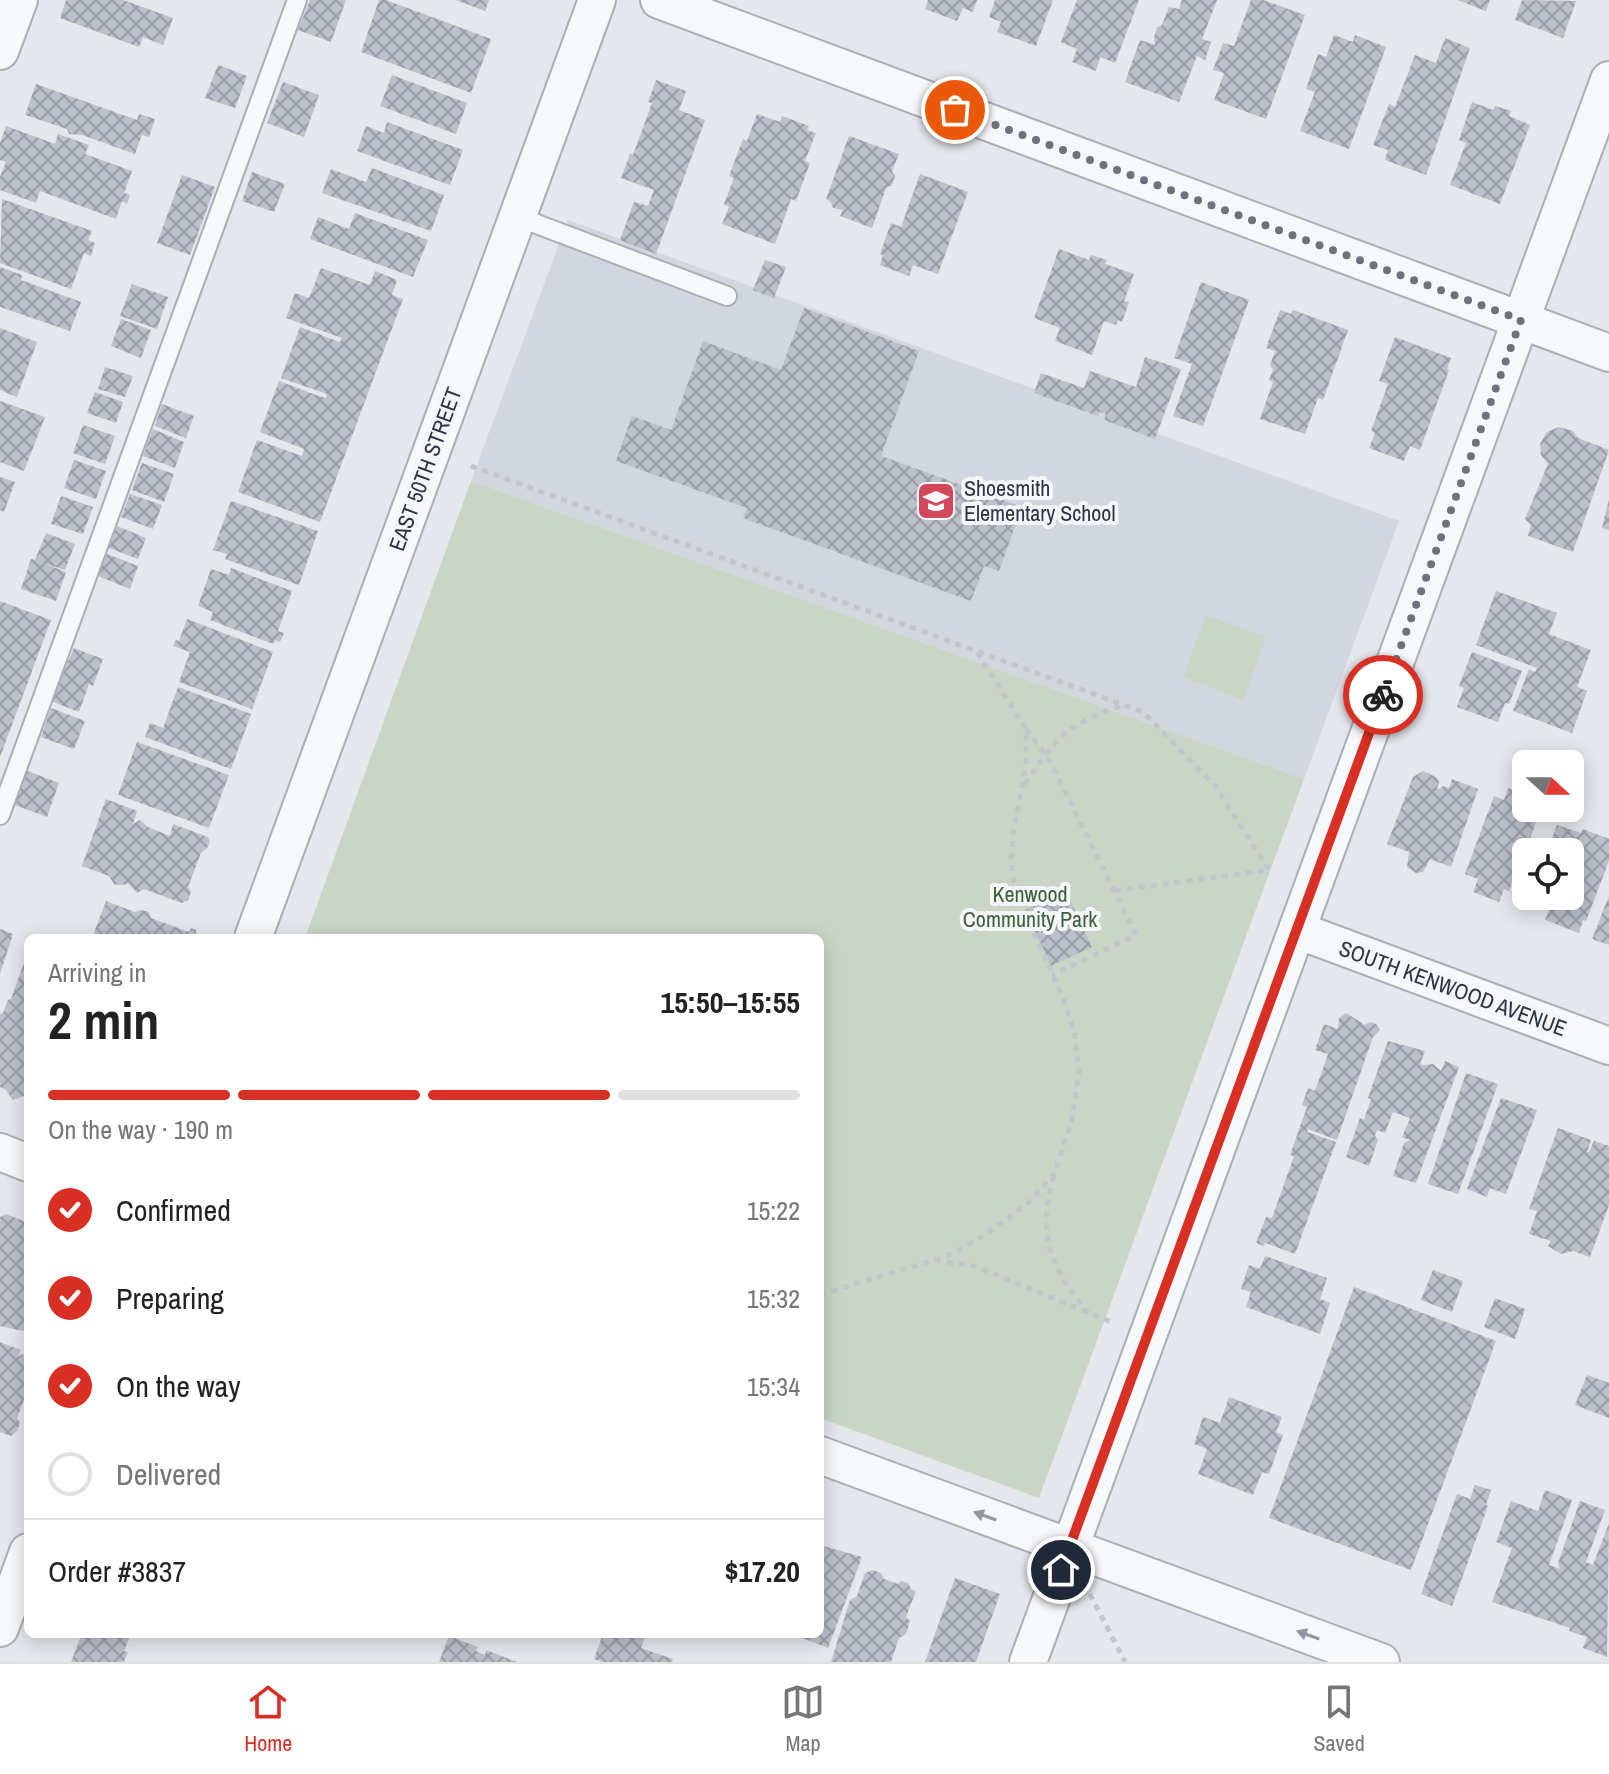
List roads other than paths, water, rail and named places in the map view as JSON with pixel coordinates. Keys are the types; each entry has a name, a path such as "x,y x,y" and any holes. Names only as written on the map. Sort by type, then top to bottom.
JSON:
{"street":[{"path":"0,51 19,0"},
{"name":"EAST 50TH STREET","path":"254,934 597,0"},
{"path":"659,0 1609,353"},
{"path":"1028,1662 1609,80"},
{"name":"SOUTH KENWOOD AVENUE","path":"1297,930 1609,1046"},
{"path":"0,1152 24,1161"},
{"path":"824,1456 1381,1662"},
{"path":"0,1628 24,1563"}],"lane":[{"path":"0,815 297,0"},
{"path":"518,217 727,296"}],"place":[{"name":"Shoesmith Elementary School","path":"936,501"}],"park label":[{"name":"Kenwood Community Park","path":"1030,906"}]}
